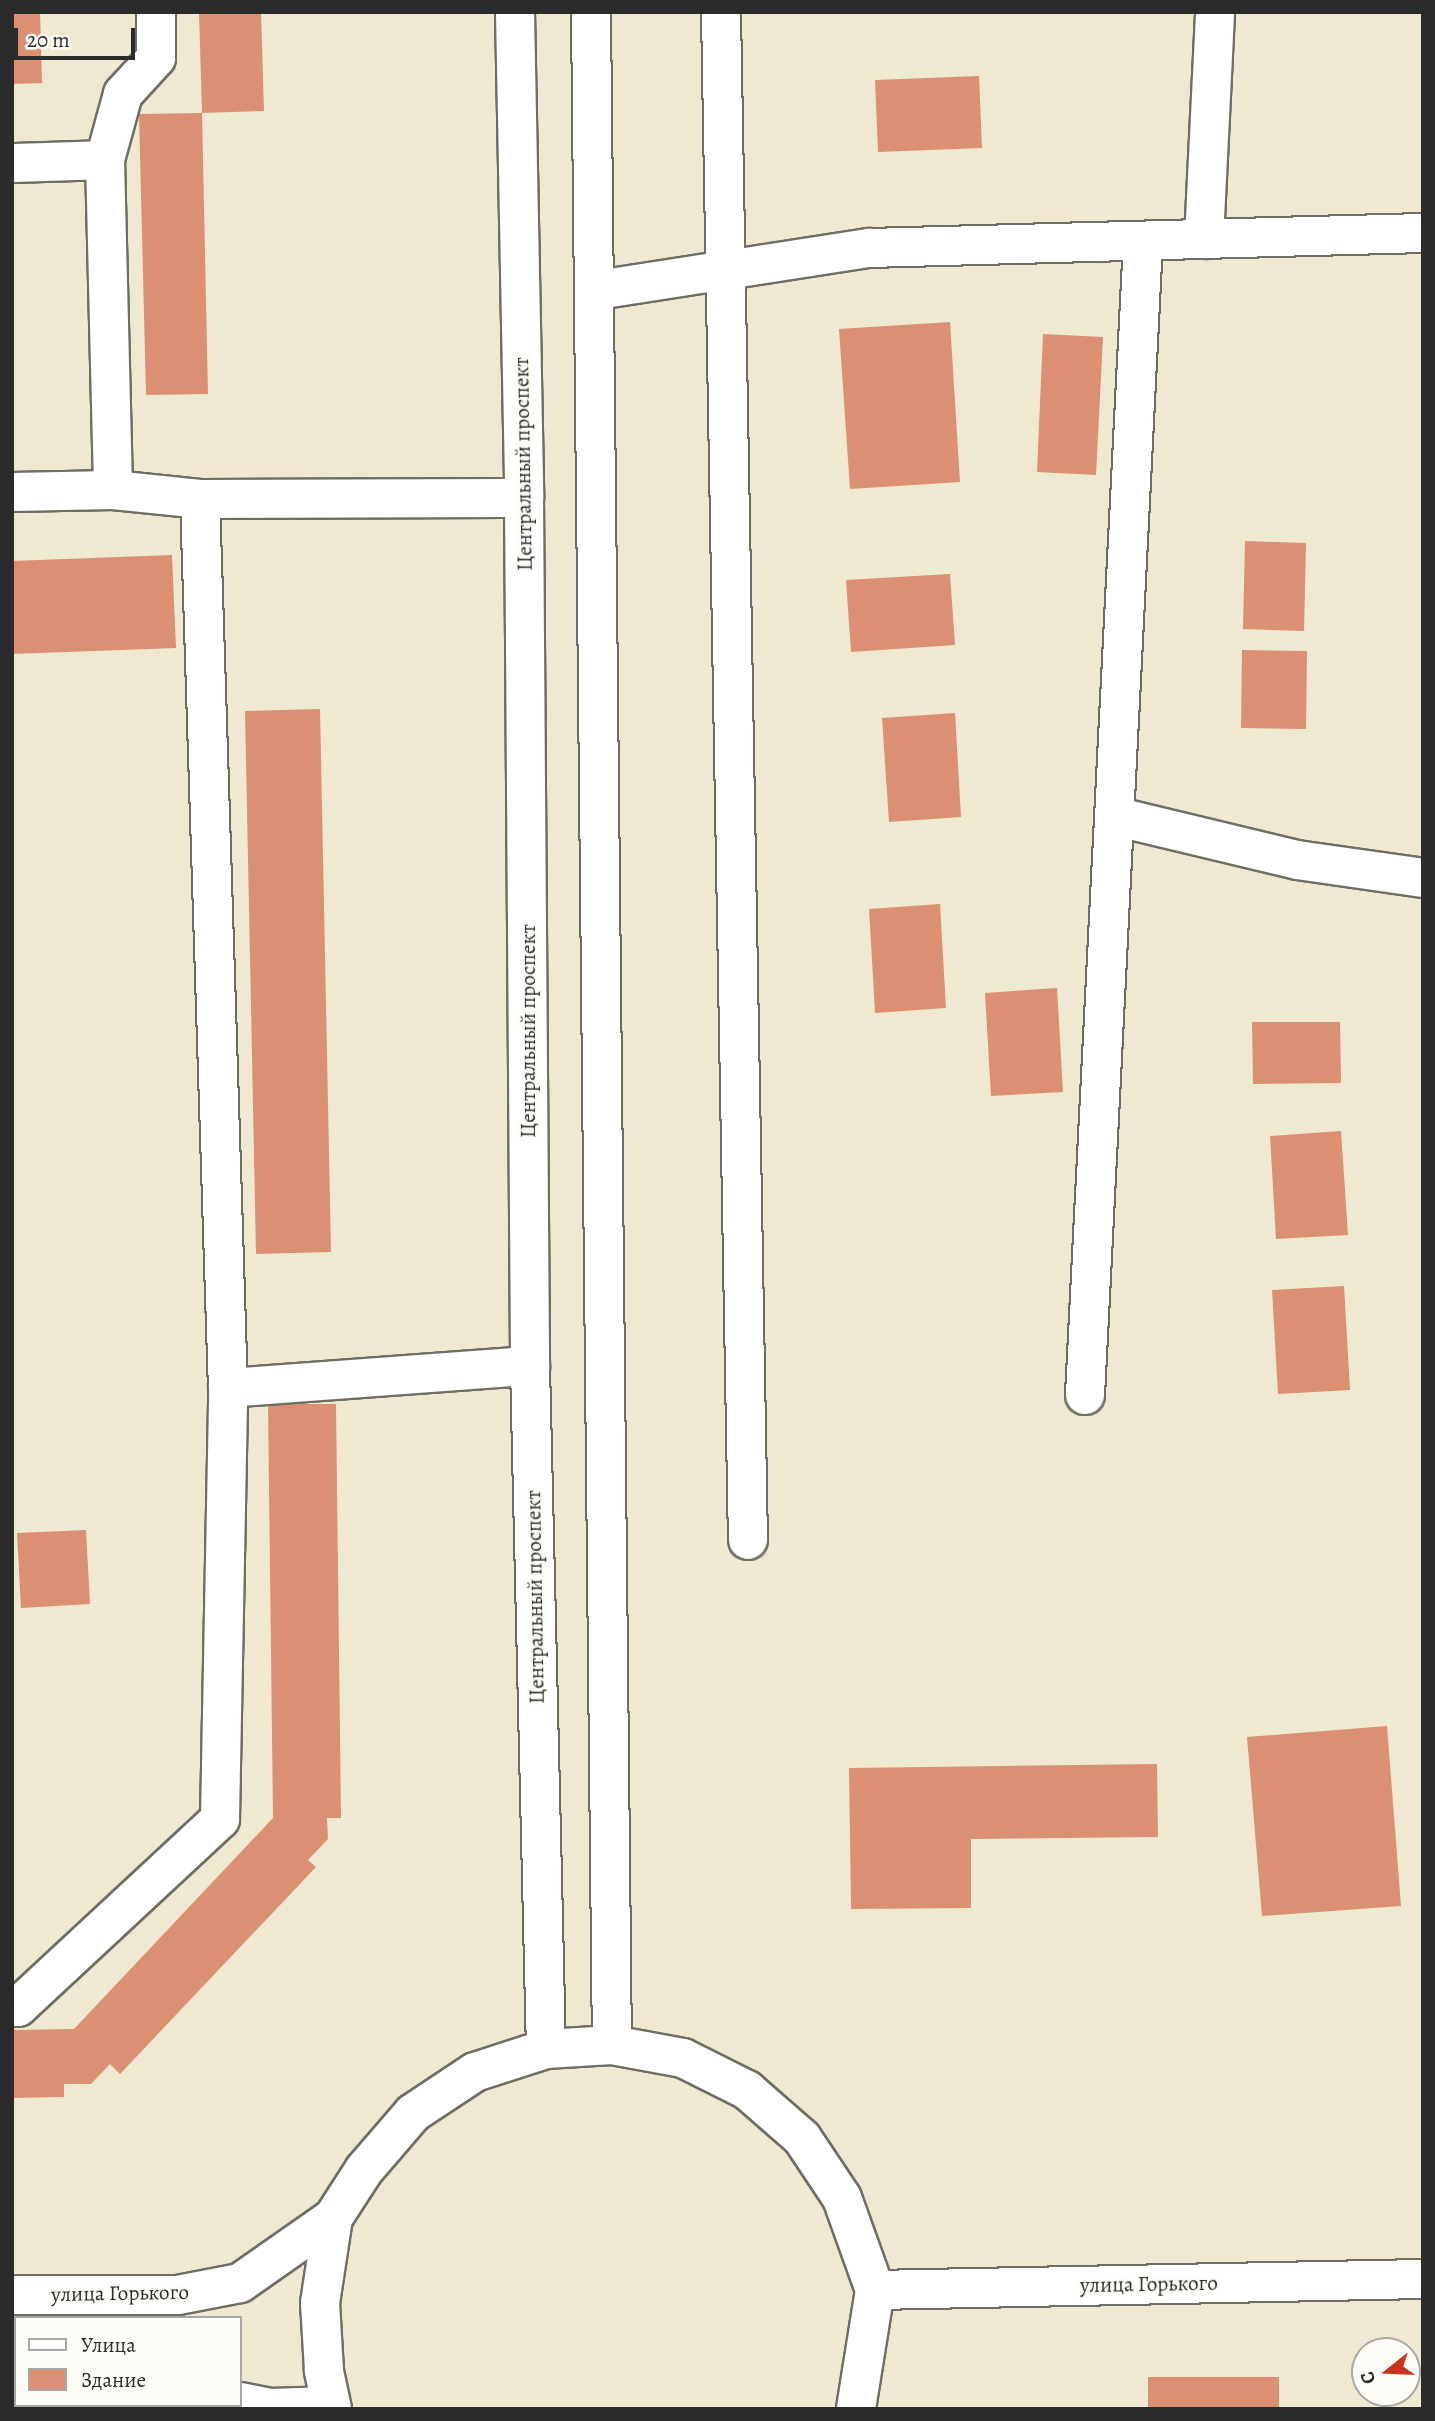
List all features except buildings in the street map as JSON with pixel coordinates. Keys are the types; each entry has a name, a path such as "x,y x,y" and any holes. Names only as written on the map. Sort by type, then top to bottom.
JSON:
{"street":[{"path":"113,490 105,160 123,93 156,58 156,12"},
{"name":"Центральный проспект","path":"515,12 524,498 530,1366 546,2049"},
{"path":"591,12 597,290 612,2045"},
{"path":"721,12 748,1540"},
{"path":"1204,239 1215,12"},
{"path":"12,163 105,160"},
{"path":"597,290 869,248 1423,233"},
{"path":"1085,1395 1143,241"},
{"path":"12,492 113,490 200,499 524,498"},
{"path":"12,2007 18,2007 220,1819 228,1388 200,499"},
{"path":"1114,816 1297,860 1423,878"},
{"path":"228,1388 530,1366"},
{"path":"242,2402 271,2408 332,2407 320,2304 334,2218 364,2170 412,2113 475,2072 546,2049 612,2045 683,2059 737,2085 802,2138 842,2198 875,2290 856,2409"},
{"name":"улица Горького","path":"12,2295 178,2295 240,2283 334,2218"},
{"name":"улица Горького","path":"875,2290 1423,2279"}]}
